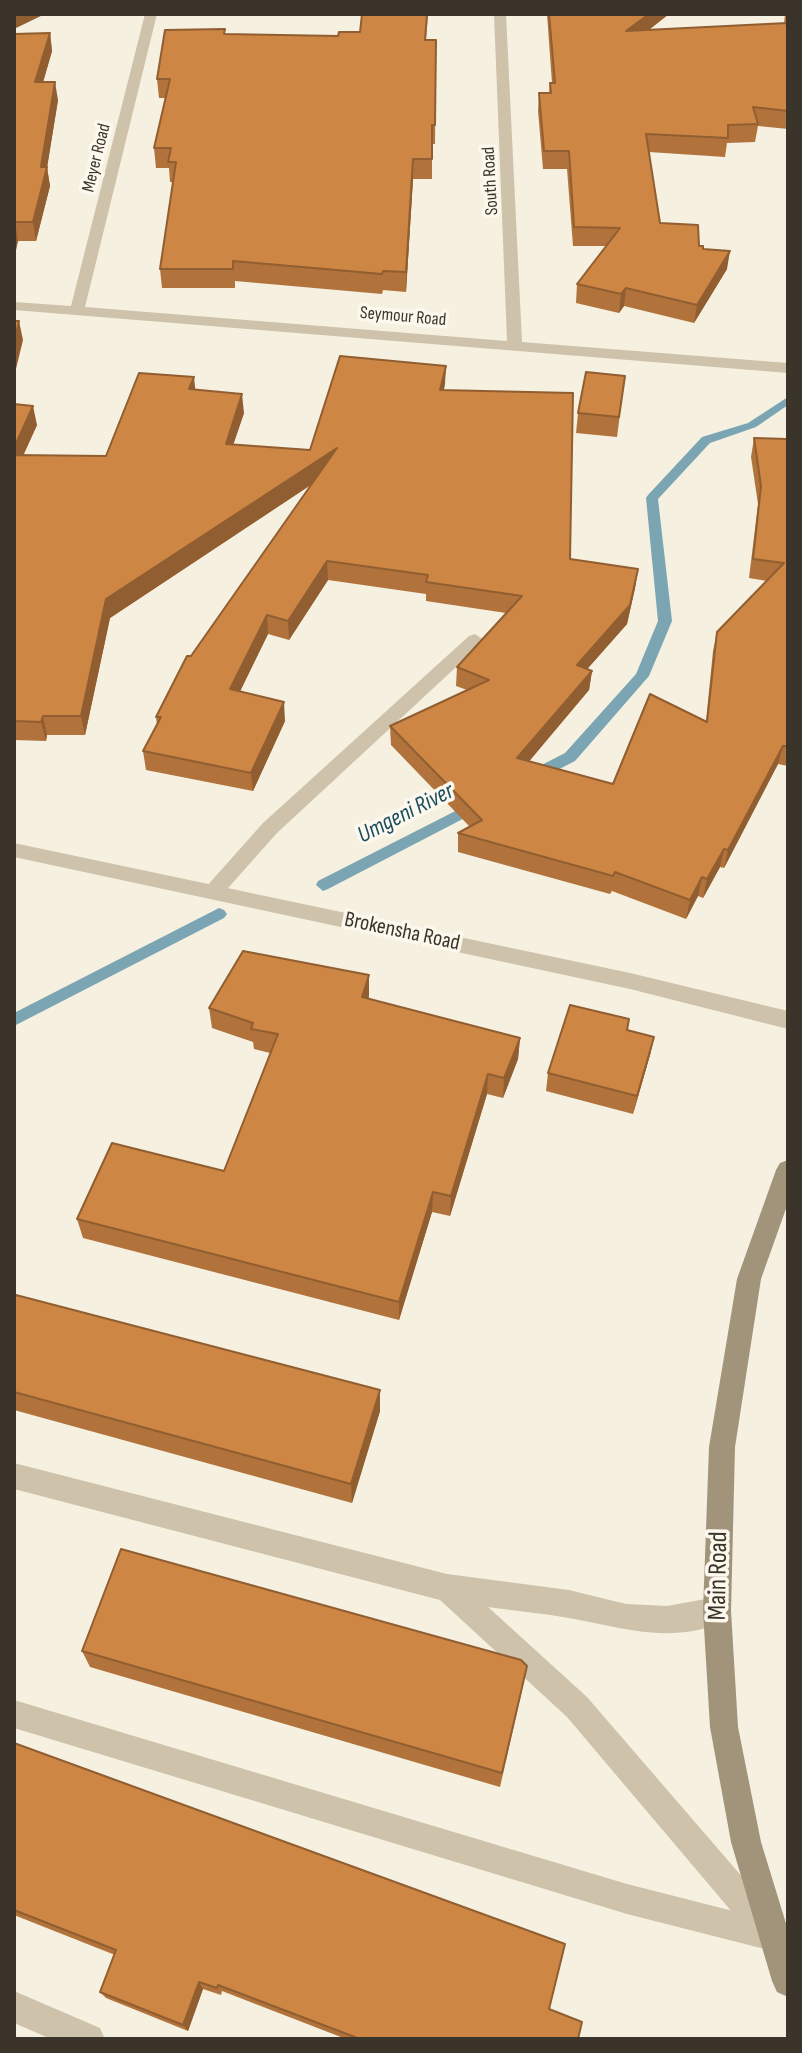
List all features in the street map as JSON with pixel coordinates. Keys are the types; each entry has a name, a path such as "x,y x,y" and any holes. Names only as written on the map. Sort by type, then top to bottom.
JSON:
{"main road":[{"name":"Main Road","path":"788,1170 749,1279 724,1432 717,1611 724,1727 746,1842 782,1940 788,1981"}],"street":[{"name":"Meyer Road","path":"77,311 151,14"},
{"name":"South Road","path":"500,14 515,346"},
{"name":"Seymour Road","path":"14,306 785,368"},
{"path":"213,892 270,828 475,640"},
{"name":"Brokensha Road","path":"14,850 630,981 788,1020"},
{"path":"14,1476 447,1588 569,1604 626,1618 667,1620 717,1611"},
{"path":"447,1588 577,1707 782,1940"},
{"path":"14,1714 627,1899 782,1940"},
{"path":"14,2007 89,2039"}],"building":[{"path":"362,14 427,14 425,40 436,40 432,159 413,159 406,272 383,271 382,274 233,261 233,269 160,269 176,162 168,162 171,148 154,148 170,79 157,79 165,30 225,29 224,34 338,36 339,32 360,32"},
{"path":"549,14 649,14 626,31 787,23 788,14 788,111 753,107 758,124 728,125 728,138 646,134 660,223 698,225 699,246 730,251 697,305 626,288 621,294 577,284 620,228 574,227 569,151 544,151 539,93 551,93 550,83 555,83"},
{"path":"50,33 35,82 55,82 41,167 47,167 33,222 15,222 14,226 14,34"},
{"path":"14,321 19,321 14,342"},
{"path":"340,356 446,366 440,390 573,393 570,559 638,569 630,605 577,665 592,671 517,758 613,784 650,694 707,722 717,632 784,563 753,559 761,486 754,438 788,439 788,746 783,746 728,850 724,849 707,879 702,877 690,900 615,872 613,876 458,833 482,820 390,726 489,680 457,667 522,596 426,582 428,575 327,561 288,621 267,615 230,689 284,702 251,773 143,751 161,717 156,717 187,656 191,656 337,448 106,599 81,716 43,716 41,722 14,721 14,455 106,456 139,373 194,377 189,389 242,394 226,444 310,450"},
{"path":"586,372 625,376 619,417 578,413"},
{"path":"14,404 33,406 14,448"},
{"path":"243,951 369,975 362,997 520,1038 504,1078 488,1074 451,1196 433,1192 399,1302 77,1219 112,1143 224,1171 278,1034 251,1029 253,1023 209,1008"},
{"path":"570,1005 629,1019 627,1030 654,1037 637,1096 548,1073"},
{"path":"16,1295 380,1390 351,1484 14,1392"},
{"path":"121,1549 521,1660 527,1666 502,1773 82,1651"},
{"path":"14,1743 565,1944 549,2009 582,2022 578,2039 360,2039 218,1985 217,1988 199,1982 183,2025 100,1992 116,1950 14,1910"}],"waterway":[{"name":"Umgeni River","path":"531,777 570,757 642,676 665,621 652,498 706,440 752,425 788,400"},
{"name":"Umgeni River","path":"323,885 475,806"},
{"name":"Umgeni River","path":"14,1020 219,914"}]}
